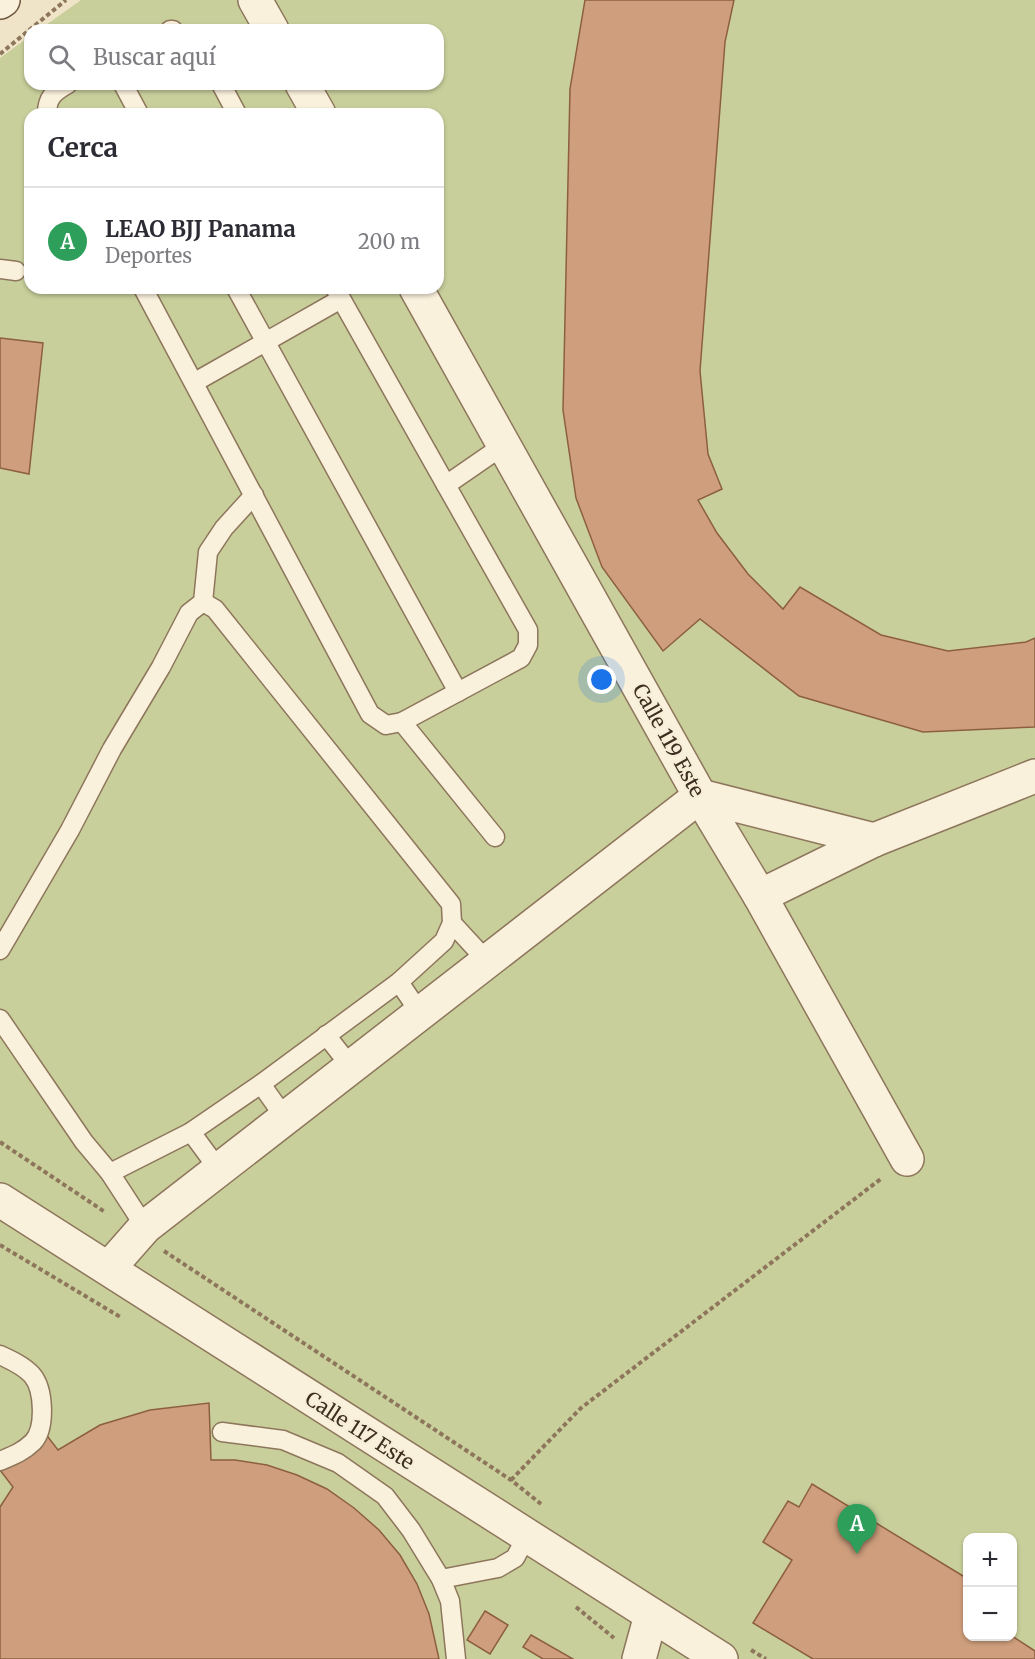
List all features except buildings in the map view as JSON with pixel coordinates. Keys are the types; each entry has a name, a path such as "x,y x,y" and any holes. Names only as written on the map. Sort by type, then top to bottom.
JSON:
{"street":[{"path":"255,0 269,24"},
{"path":"305,90 316,108"},
{"name":"Calle 119 Este","path":"419,294 700,796 760,896 907,1159"},
{"path":"760,896 874,840 1035,776"},
{"path":"109,1268 141,1231 700,796 874,840"},
{"name":"Calle 117 Este","path":"0,1200 721,1659"},
{"path":"639,1659 651,1615"}],"lane":[{"path":"47,108 52,93 57,90"},
{"path":"126,90 136,108"},
{"path":"224,90 234,108"},
{"path":"146,294 370,714 386,725 402,722 521,658 528,645 528,630 339,294"},
{"path":"239,294 458,692"},
{"path":"195,382 265,342 337,294"},
{"path":"446,485 504,445"},
{"path":"0,950 70,830 112,749 161,667 189,613 203,602 208,552 224,528 255,495"},
{"path":"111,1173 191,1132 261,1084 399,982 444,941 452,923 451,904 215,609 203,602"},
{"path":"402,722 495,837"},
{"path":"452,923 488,961"},
{"path":"399,982 420,1013"},
{"path":"0,1019 84,1142 111,1173 141,1231"},
{"path":"326,1035 351,1067"},
{"path":"261,1084 285,1118"},
{"path":"191,1132 219,1170"},
{"path":"0,1355 15,1362 33,1376 42,1400 41,1426 34,1441 17,1455 0,1461"},
{"path":"222,1432 282,1440 338,1462 385,1496 411,1530 441,1579 450,1601 456,1659"},
{"path":"441,1579 498,1568 515,1558 527,1536"}],"path":[{"path":"37,24 66,0"},
{"path":"0,54 24,34"},
{"path":"0,1142 141,1231 174,1257 511,1480 581,1408 907,1159"}],"green space":[{"path":"81,0 1035,0 1035,1659 0,1659 0,58 24,40 24,90 444,90 444,24 47,24"}],"place":[{"name":"LEAO BJJ Panama","path":"857,1554"}]}
